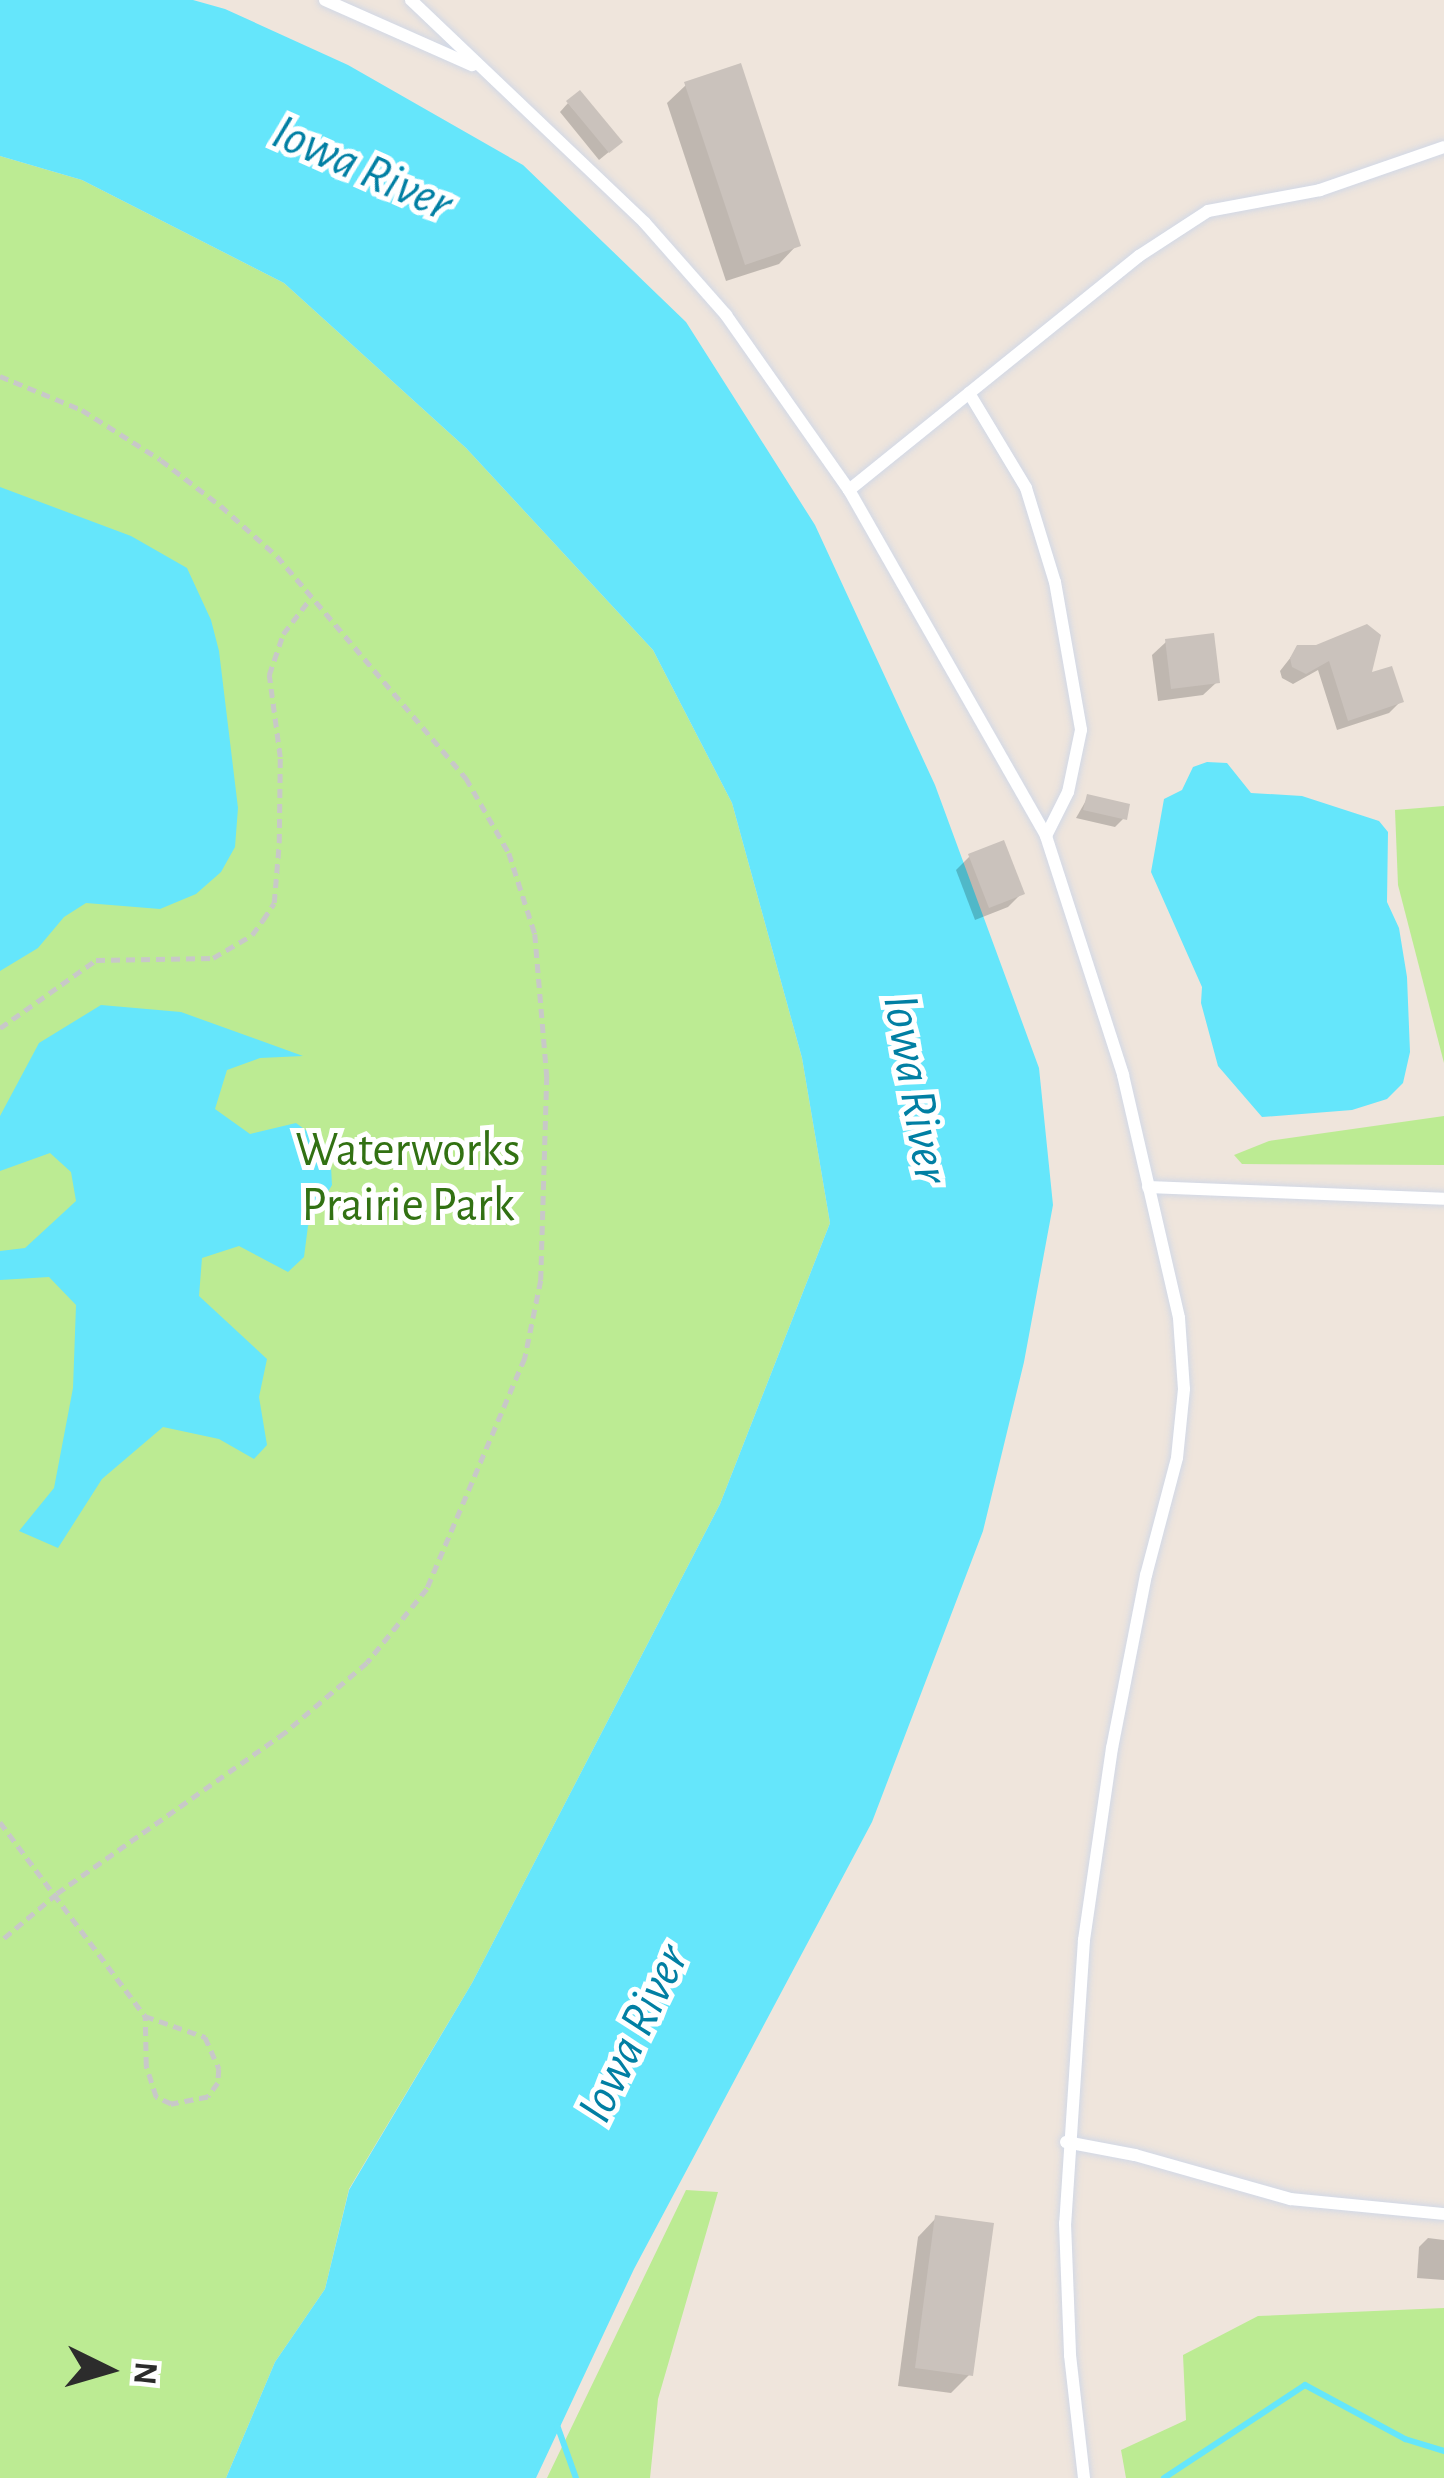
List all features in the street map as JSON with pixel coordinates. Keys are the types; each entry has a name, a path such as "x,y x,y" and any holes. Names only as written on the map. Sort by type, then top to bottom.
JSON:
{"lane":[{"path":"326,0 479,68"},
{"path":"411,0 645,223 726,314 849,490 1046,836 1124,1075 1179,1318 1184,1389 1177,1458 1146,1575 1112,1748 1084,1940 1066,2142 1070,2356 1084,2478"},
{"path":"849,490 1139,256 1208,211 1320,190 1444,147"},
{"path":"969,393 1026,488 1055,581 1081,730 1068,792 1046,836"},
{"path":"1148,1187 1444,1199"},
{"path":"1066,2142 1135,2155 1291,2199 1444,2214"}],"path":[{"path":"0,376 82,410 161,460 278,556 466,778 515,873 535,934 545,1003 541,1280 511,1396 427,1588 367,1663 285,1732 57,1894 0,1942"},
{"path":"0,1028 96,959 213,958 252,935 263,920 274,903 279,843 280,758 269,675 283,634 312,597"},
{"path":"0,1822 146,2016 205,2037 219,2069 218,2084 208,2097 170,2104 156,2097 146,2066 146,2016"}],"green space":[{"name":"Waterworks Prairie Park","path":"0,156 82,180 284,283 466,448 653,650 732,803 802,1058 830,1223 720,1504 472,1983 349,2189 325,2289 275,2362 226,2478 0,2478"},
{"path":"1444,806 1444,1063 1398,885 1395,810"},
{"path":"1444,1116 1444,1165 1242,1164 1234,1155 1269,1141"},
{"path":"686,2190 718,2192 658,2399 650,2478 547,2478"},
{"path":"1444,2308 1444,2478 1126,2478 1121,2450 1186,2420 1183,2355 1258,2316"}],"water":[{"name":"Iowa River","path":"0,0 193,0 225,9 348,65 523,165 686,322 815,525 935,785 1039,1068 1053,1205 1024,1362 983,1531 872,1822 634,2269 536,2478 226,2478 275,2362 325,2289 349,2190 472,1983 720,1504 830,1223 802,1058 732,803 653,650 466,448 284,283 82,180 0,156"},
{"path":"0,487 131,536 187,568 211,620 219,651 238,808 235,847 221,872 196,894 160,909 86,903 64,917 38,948 0,971"},
{"path":"1227,763 1251,793 1302,796 1379,821 1388,832 1387,902 1399,928 1407,977 1410,1052 1403,1083 1387,1099 1352,1110 1262,1117 1218,1066 1201,1003 1202,987 1151,872 1164,799 1182,790 1193,767"},
{"path":"101,1005 181,1012 303,1056 260,1058 227,1070 215,1109 250,1134 296,1123 330,1148 332,1185 308,1226 304,1257 288,1272 239,1246 202,1258 199,1296 267,1359 259,1397 267,1445 254,1459 219,1439 163,1427 102,1479 58,1548 19,1531 54,1488 73,1388 76,1305 49,1277 0,1280 0,1251 25,1248 76,1201 71,1172 50,1153 0,1171 0,1116 39,1043"}],"building":[{"path":"741,63 801,246 745,265 684,82"},
{"path":"580,90 623,142 609,153 566,101"},
{"path":"1367,624 1381,635 1372,672 1392,666 1404,702 1348,721 1329,661 1306,674 1292,667 1290,658 1297,645 1316,645"},
{"path":"1214,633 1220,683 1171,689 1165,639"},
{"path":"1087,794 1130,804 1127,820 1083,810"},
{"path":"1004,840 1025,894 989,908 968,854"},
{"path":"935,2215 994,2223 973,2376 915,2368"}],"waterway":[{"path":"1164,2478 1305,2385 1405,2439 1444,2451"},
{"path":"557,2425 576,2478"}]}
